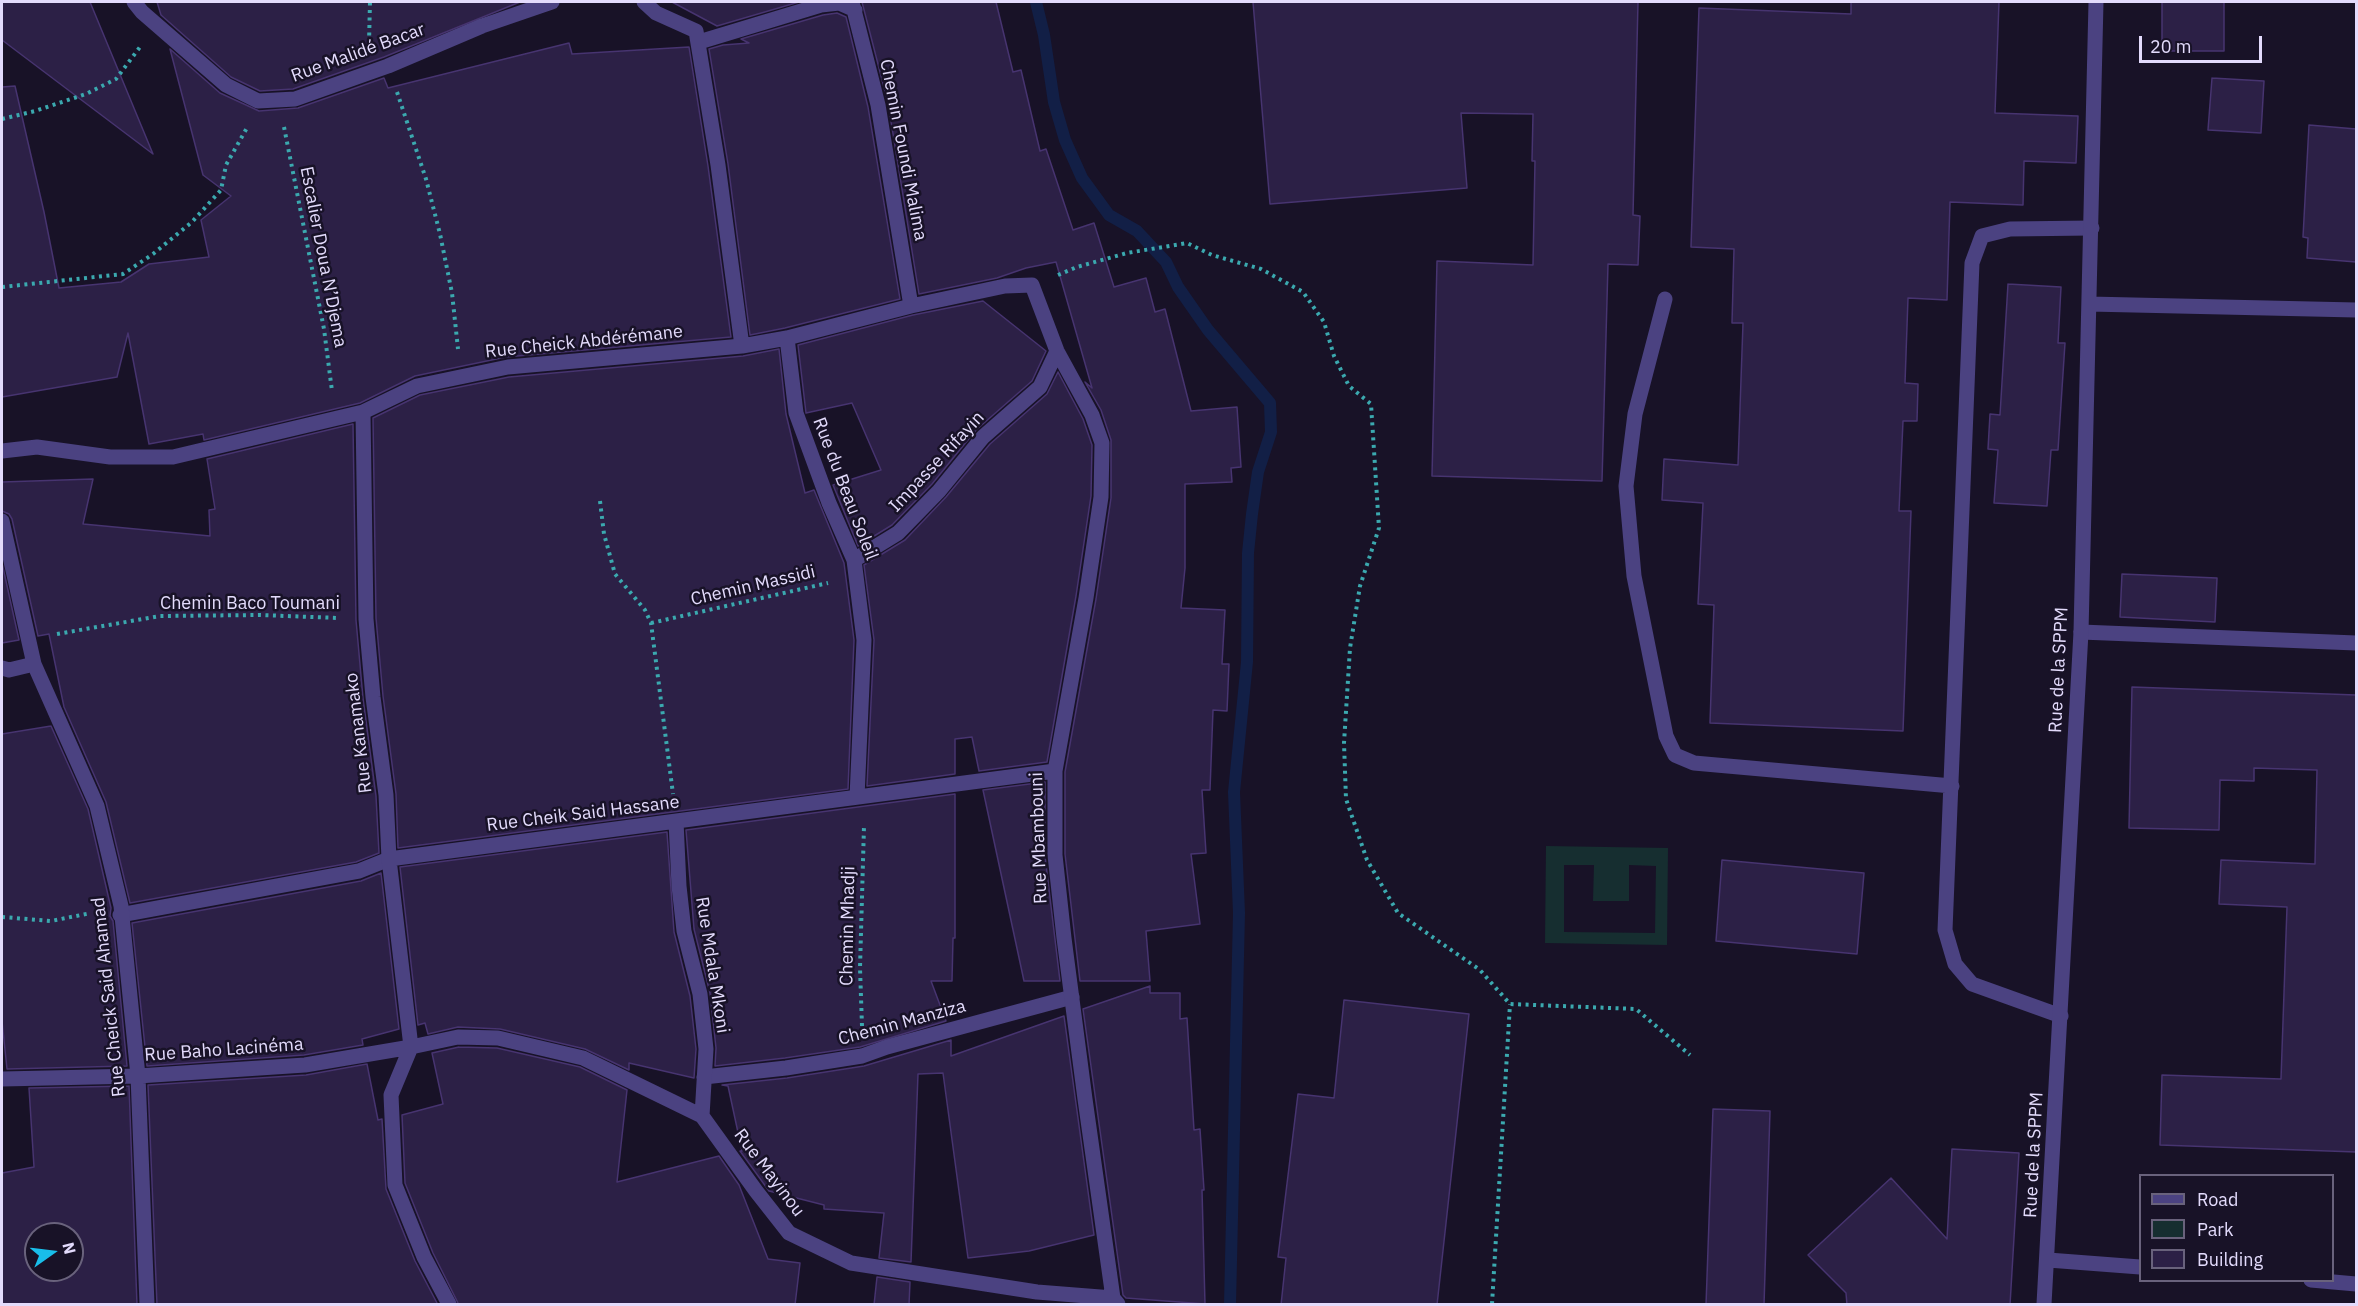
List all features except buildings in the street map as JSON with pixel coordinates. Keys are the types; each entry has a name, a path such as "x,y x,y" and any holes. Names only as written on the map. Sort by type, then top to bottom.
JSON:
{"street":[{"name":"Rue Malidé Bacar","path":"134,2 226,85 258,101 295,99 388,66 482,26 552,2"},
{"path":"644,2 656,13 696,31 718,165 742,346"},
{"name":"Rue de la SPPM","path":"2044,1305 2081,632 2096,2"},
{"path":"699,42 821,5 839,3 853,6"},
{"name":"Chemin Foundi Malima","path":"853,6 878,105 911,306"},
{"path":"2061,1016 1972,984 1955,964 1945,930 1972,263 1982,236 2010,229 2092,228"},
{"name":"Rue Cheick Abdérémane","path":"2,451 37,447 110,458 173,457 363,412 417,386 508,366 742,346 787,338 911,306 1005,286 1032,285"},
{"name":"Rue Mbambouni","path":"1032,285 1057,351 1092,415 1102,443 1101,497 1086,598 1055,771 1056,855 1072,997 1115,1301"},
{"path":"1665,299 1635,414 1626,486 1634,576 1666,736 1675,755 1694,763 1952,786"},
{"path":"2089,304 2356,310"},
{"name":"Rue du Beau Soleil","path":"787,338 796,413 854,560 864,640 861,797"},
{"name":"Impasse Rifayin","path":"854,560 898,533 939,491 983,437 1040,387 1057,351"},
{"name":"Rue Kanamako","path":"363,412 366,619 373,697 386,795 389,859 411,1047"},
{"name":"Rue Cheick Said Ahamad","path":"2,521 34,664 97,806 121,911 138,1076 147,1305"},
{"path":"2081,632 2356,643"},
{"path":"2,668 9,670 34,664"},
{"name":"Rue Cheik Said Hassane","path":"121,911 359,871 389,859 1055,771"},
{"name":"Rue Mdala Mkoni","path":"676,821 684,931 700,994 706,1049 702,1116"},
{"name":"Chemin Manziza","path":"704,1077 786,1068 862,1056 1072,997"},
{"name":"Rue Mayinou","path":"411,1047 458,1037 498,1038 572,1055 583,1058 702,1116 789,1233 851,1263 1037,1292 1115,1301"},
{"path":"411,1047 391,1095 395,1185 424,1257 449,1305"},
{"name":"Rue Baho Lacinéma","path":"3,1084 305,1065 411,1047"},
{"path":"2048,1260 2139,1267"},
{"path":"2326,1282 2356,1284"}],"path":[{"path":"367,73 370,2"},
{"path":"2,119 86,94 116,79 155,23"},
{"path":"388,66 413,134 440,234 452,293 461,376"},
{"name":"Escalier Doua N’Djema","path":"279,100 324,329 336,419"},
{"path":"2,287 123,274 153,254 192,222 221,190 226,165 243,137 258,101"},
{"path":"1032,285 1077,267 1127,253 1187,243 1212,255 1261,269 1303,292 1324,322 1334,356 1349,386 1371,404 1379,528 1360,586 1350,648 1344,743 1346,799 1367,860 1398,913 1480,970 1510,1004 1492,1305"},
{"path":"600,501 604,534 615,574 645,610 651,623 676,821"},
{"name":"Chemin Massidi","path":"651,623 829,583 854,560"},
{"name":"Chemin Baco Toumani","path":"28,640 160,616 260,615 366,619"},
{"name":"Chemin Mhadji","path":"861,797 862,1056"},
{"path":"2,916 51,921 121,911"},
{"path":"1510,1004 1636,1009 1690,1055"}],"green space":[{"path":"1546,846 1668,848 1667,945 1545,943","holes":["1564,865 1594,865 1593,901 1629,901 1629,865 1656,866 1655,933 1564,932"]}],"waterway":[{"path":"1036,2 1044,35 1054,102 1065,140 1082,178 1109,215 1137,231 1166,262 1178,287 1208,330 1270,403 1271,432 1258,472 1248,553 1247,662 1234,792 1239,913 1230,1304"}]}
